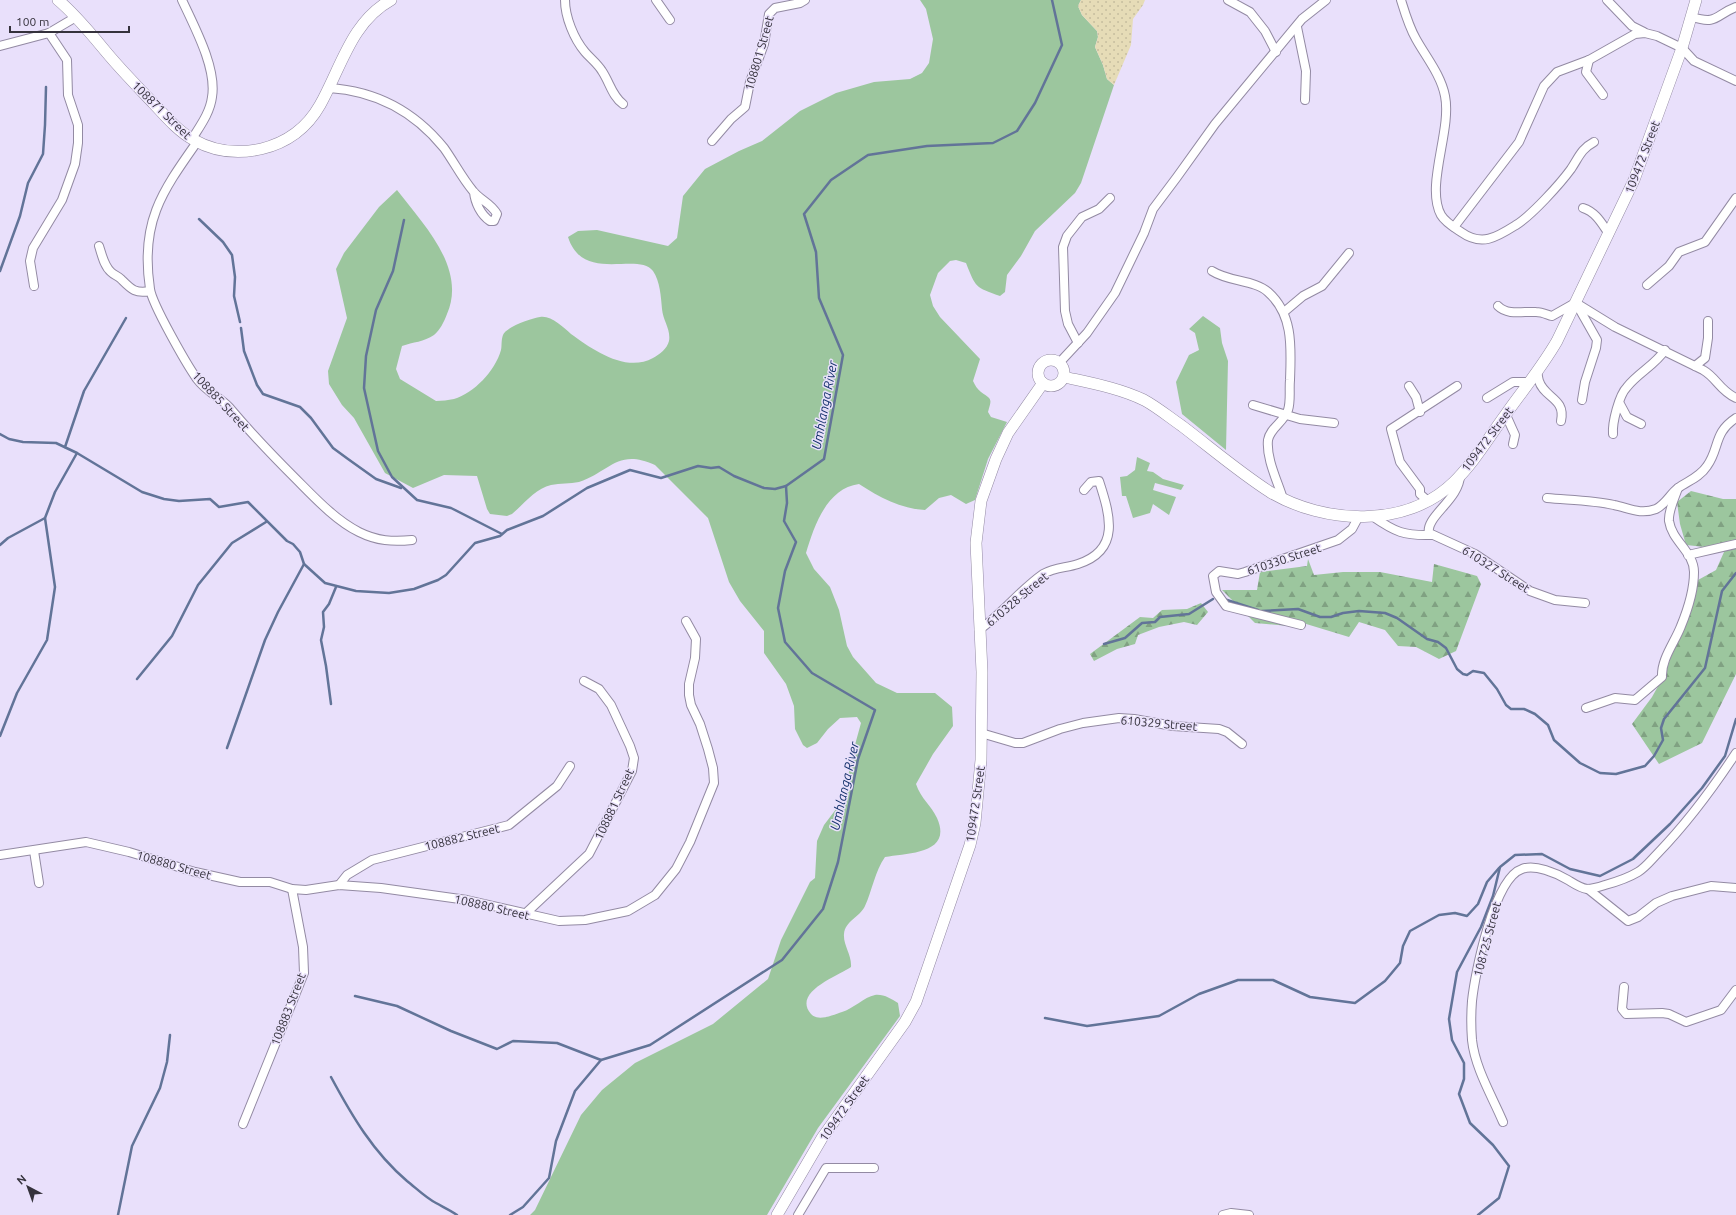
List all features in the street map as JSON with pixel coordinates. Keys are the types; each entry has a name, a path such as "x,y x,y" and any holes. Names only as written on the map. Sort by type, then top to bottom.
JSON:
{"street":[{"name":"108871 Street","path":"58,0 76,17 162,113 195,141 218,150 240,153 270,147 287,140 311,118 329,88 359,28 370,15 391,0"},
{"name":"108885 Street","path":"182,0 207,60 213,91 206,115 195,141 163,193 154,212 150,228 148,247 150,290 171,333 197,379 210,392 225,403 259,441 312,495 345,523 370,537 396,541 412,540"},
{"path":"565,0 576,38 585,52 600,67 610,83 615,98 623,104"},
{"path":"656,0 670,20"},
{"name":"108801 Street","path":"712,141 731,118 745,107 750,82 764,44 769,14 775,8 800,3 805,0"},
{"path":"1228,0 1250,12 1265,31 1276,52"},
{"path":"1060,362 1078,343 1115,293 1144,233 1153,210 1215,124 1297,27 1302,19 1326,0"},
{"path":"1401,0 1413,33 1435,70 1445,95 1445,124 1436,198 1441,215 1454,227 1467,236 1481,241 1498,236 1517,225 1530,214 1571,168 1580,152 1594,142"},
{"path":"1607,0 1632,26 1645,33"},
{"name":"109472 Street","path":"1064,377 1115,389 1143,400 1165,414 1228,462 1283,499 1296,504 1338,515 1372,516 1396,513 1428,501 1449,486 1460,475 1549,355 1576,303 1634,180 1682,48 1696,0"},
{"path":"1692,17 1704,21 1714,20 1736,7"},
{"path":"0,46 49,33 76,17"},
{"path":"1297,27 1306,71 1305,100"},
{"path":"34,286 30,261 33,248 62,200 75,164 78,143 78,125 68,95 67,60 49,33"},
{"path":"1454,227 1519,142 1547,81 1557,72 1589,60 1623,39 1635,34 1645,33 1653,34 1682,48 1694,61 1736,81"},
{"path":"1589,60 1586,72 1603,95"},
{"path":"329,88 355,90 369,94 408,114 443,148 474,192"},
{"path":"1078,343 1068,324 1065,311 1063,248 1067,236 1082,217 1099,209 1110,198"},
{"path":"1647,285 1669,266 1679,252 1705,242 1736,198"},
{"path":"1583,208 1589,210 1596,216 1609,234"},
{"path":"99,246 102,258 110,271 120,278 132,290 140,292 150,290"},
{"path":"1284,312 1303,296 1322,286 1349,253"},
{"path":"1212,271 1225,278 1263,288 1274,297 1284,312 1291,342 1289,402 1286,415 1274,428 1268,439 1270,458 1283,499"},
{"path":"1498,306 1519,313 1537,312 1552,316 1576,303"},
{"path":"1576,303 1615,328 1665,350 1710,374 1720,388 1736,398"},
{"path":"1576,303 1597,340 1596,348 1584,382 1582,400"},
{"path":"1695,366 1705,358 1708,338 1708,321"},
{"path":"1613,434 1612,423 1627,387 1661,356 1665,350"},
{"path":"1049,360 1060,362 1064,368 1064,377 1060,382 1054,386 1043,383 1038,373 1040,366 1049,360"},
{"path":"1537,372 1539,383 1560,405 1562,414 1561,421"},
{"path":"1486,398 1513,382 1530,382"},
{"name":"109472 Street","path":"777,1215 822,1138 905,1022 916,1002 970,845 975,823 979,787 981,733 982,672 976,543 981,502 996,459 1008,433 1043,383"},
{"path":"1409,386 1416,397 1420,412"},
{"path":"1428,501 1420,494 1420,489 1400,462 1391,429 1420,412 1437,398 1457,386"},
{"path":"1620,404 1628,417 1641,424"},
{"path":"1253,405 1300,419 1334,423"},
{"path":"1506,414 1515,435 1512,444"},
{"path":"1547,498 1615,505 1634,511 1648,511 1663,504 1678,488 1704,471 1710,461 1723,429 1736,418"},
{"path":"1432,535 1428,532 1429,526 1457,489 1460,475"},
{"name":"610328 Street","path":"979,630 1044,574 1059,567 1073,566 1091,560 1102,550 1108,538 1110,522 1100,481 1091,482 1084,490"},
{"path":"1586,708 1615,698 1635,700 1662,677 1662,668 1682,625 1692,595 1694,571 1693,563 1675,539 1669,521 1678,488"},
{"name":"610330 Street","path":"1301,625 1226,606 1216,592 1213,576 1219,571 1238,574 1327,545 1345,536 1352,529 1359,516"},
{"path":"1372,516 1390,528 1410,536 1432,535"},
{"name":"610327 Street","path":"1432,535 1475,554 1534,593 1555,600 1584,603"},
{"path":"1688,555 1736,544"},
{"name":"108880 Street","path":"0,855 86,842 99,844 225,880 240,882 270,882 292,889 318,890 339,885 381,888 467,900 559,921 585,920 628,911 655,894 676,870 690,842 714,783 713,768 708,749 700,724 691,705 689,695 688,684 695,658 696,639 686,621"},
{"name":"108881 Street","path":"525,914 589,854 632,771 634,758 611,705 599,689 584,681"},
{"name":"610329 Street","path":"981,733 1023,743 1060,729 1083,723 1119,718 1134,719 1173,726 1219,729 1227,732 1242,744"},
{"path":"1588,889 1628,877 1648,864 1682,826 1736,753"},
{"name":"108882 Street","path":"339,885 347,875 372,860 509,825 557,786 570,766"},
{"path":"34,851 39,883"},
{"name":"108725 Street","path":"1503,1122 1477,1060 1472,1042 1471,1020 1475,984 1487,930 1496,901 1513,874 1521,869 1527,868 1539,869 1556,875 1588,889 1628,921 1638,917 1659,901 1672,896 1711,886 1736,888"},
{"name":"108883 Street","path":"243,1124 304,972 303,947 292,889"},
{"path":"1624,987 1622,1009 1626,1014 1662,1013 1686,1022 1721,1010 1736,990"},
{"path":"798,1215 826,1168 874,1168"},
{"path":"1224,1215 1231,1213 1249,1215"}],"green space":[{"path":"920,0 1081,0 1078,6 1082,15 1097,31 1098,37 1095,47 1107,79 1114,85 1081,183 1075,193 1035,231 1021,256 1007,275 1005,292 1000,296 977,286 966,263 956,260 950,261 938,273 930,295 933,306 940,317 980,359 973,381 978,390 990,400 988,412 991,417 1007,422 988,459 975,500 966,504 951,495 939,498 925,510 890,502 859,484 848,487 830,500 813,531 806,553 814,569 830,587 839,610 847,646 853,657 876,683 897,693 935,693 952,707 953,726 933,754 916,784 937,818 940,830 939,839 934,845 926,850 885,857 879,868 863,910 850,922 845,930 844,938 851,967 819,986 807,999 807,1006 811,1014 822,1018 846,1010 871,996 881,995 898,1003 900,1016 818,1128 767,1215 530,1215 535,1210 581,1115 602,1090 635,1063 713,1024 768,979 781,940 810,882 815,878 817,841 824,825 846,796 850,763 861,723 857,717 840,718 828,729 817,743 807,748 803,745 795,729 794,706 786,684 764,653 764,631 740,601 729,582 708,518 655,465 642,460 622,460 614,463 590,478 579,482 554,484 540,489 512,514 507,516 490,514 487,509 477,476 444,475 413,488 385,473 354,418 342,405 329,384 328,371 347,318 336,269 344,253 379,207 397,190 430,232 447,264 451,280 452,297 442,326 434,335 422,341 402,346 396,369 400,379 436,401 454,399 469,392 483,380 494,366 501,350 502,337 505,332 520,323 540,317 553,320 589,347 610,358 632,363 643,362 653,358 665,349 669,341 669,337 663,313 659,284 653,271 646,266 636,264 598,263 586,259 575,251 568,237 578,231 597,230 668,246 677,238 683,196 705,169 762,141 800,111 836,93 874,82 910,79 922,73 929,63 933,39 926,9"},
{"path":"1203,316 1220,328 1222,343 1228,361 1226,450 1182,414 1176,382 1189,355 1199,350 1195,333 1189,329"},
{"path":"1137,457 1150,463 1147,471 1153,472 1163,479 1184,485 1181,490 1155,483 1153,490 1176,497 1169,515 1153,504 1150,513 1133,518 1126,496 1122,496 1120,477 1127,476 1135,470"},
{"path":"1691,491 1723,499 1736,499 1736,674 1702,743 1659,764 1632,724 1652,697 1666,672 1673,649 1691,611 1698,580 1716,570 1724,552 1705,547 1686,545 1680,524 1677,502"},
{"path":"1308,559 1314,575 1343,572 1380,572 1432,582 1434,564 1477,576 1481,584 1456,651 1439,659 1416,647 1398,646 1385,630 1359,622 1349,637 1303,623 1289,626 1255,623 1222,590 1257,590 1260,572 1307,566"},
{"path":"1201,603 1208,612 1197,625 1184,622 1159,627 1138,635 1135,644 1117,649 1094,661 1090,654 1140,617 1153,618 1162,610 1187,609"}],"sand":[{"path":"1081,0 1145,0 1133,19 1131,45 1114,85 1107,79 1095,47 1098,37 1097,31 1082,15 1078,6"}],"waterway":[{"name":"Umhlanga River","path":"510,1215 523,1207 549,1178 556,1141 575,1091 601,1060 650,1045 782,960 823,909 838,862 858,759 875,710 812,673 785,642 778,608 785,571 796,542 784,521 787,503 786,486 824,459 843,355 819,298 816,252 804,214 831,180 868,155 927,146 993,143 1017,131 1035,103 1062,45 1052,0"},
{"path":"0,271 20,216 28,183 43,154 46,87"},
{"path":"199,219 223,242 232,255 235,277 234,296 240,322"},
{"path":"404,220 393,271 376,310 366,356 364,388 378,451 392,477 417,500 451,508 502,534"},
{"path":"65,447 84,391 126,318"},
{"path":"241,328 244,351 257,385 263,394 300,407 311,418 333,448 376,479 401,488"},
{"path":"0,434 9,439 23,442 56,443 77,453 142,492 164,499 179,501 210,499 219,507 248,502 287,541 293,544 300,552 304,564 325,583 356,591 389,593 414,589 438,580 446,575 475,543 500,536 507,530 543,516 587,488 630,470 661,478 698,466 711,468 719,467 734,476 764,488 775,489 786,486"},
{"path":"0,736 17,693 47,640 55,587 45,518 55,492 77,453"},
{"path":"0,545 8,538 45,518"},
{"path":"137,679 172,636 198,585 232,543 266,522"},
{"path":"227,748 265,640 278,612 304,564"},
{"path":"1262,611 1298,609 1320,617 1331,617 1343,613 1359,611 1385,613 1397,618 1427,639 1438,642 1446,648 1457,669 1463,674 1467,675 1473,671 1484,673 1497,689 1506,705 1511,709 1524,709 1535,714 1548,725 1554,740 1580,763 1600,773 1616,774 1645,766 1654,756 1663,740 1661,728 1664,719 1705,668 1722,591 1736,573"},
{"path":"331,704 321,640 324,627 323,612 329,604 336,587"},
{"path":"1104,644 1125,638 1142,623 1155,622 1160,617 1189,614 1213,599"},
{"path":"1224,599 1258,610"},
{"path":"1478,1215 1499,1198 1509,1166 1493,1145 1470,1123 1459,1094 1464,1079 1464,1063 1452,1040 1449,1019 1457,972 1481,927 1493,896 1500,867 1515,855 1542,854 1570,869 1600,876 1633,859 1670,824 1702,788 1725,756 1736,719"},
{"path":"1045,1018 1087,1026 1159,1016 1199,994 1238,980 1273,980 1310,997 1355,1003 1385,981 1400,963 1403,946 1410,931 1439,915 1455,913 1467,916 1478,904 1487,882 1499,868"},
{"path":"355,996 397,1006 451,1031 497,1049 513,1041 557,1043 601,1060"},
{"path":"118,1215 132,1146 160,1088 167,1062 170,1035"},
{"path":"331,1077 364,1133 384,1158 395,1170 425,1196 457,1215"}]}
